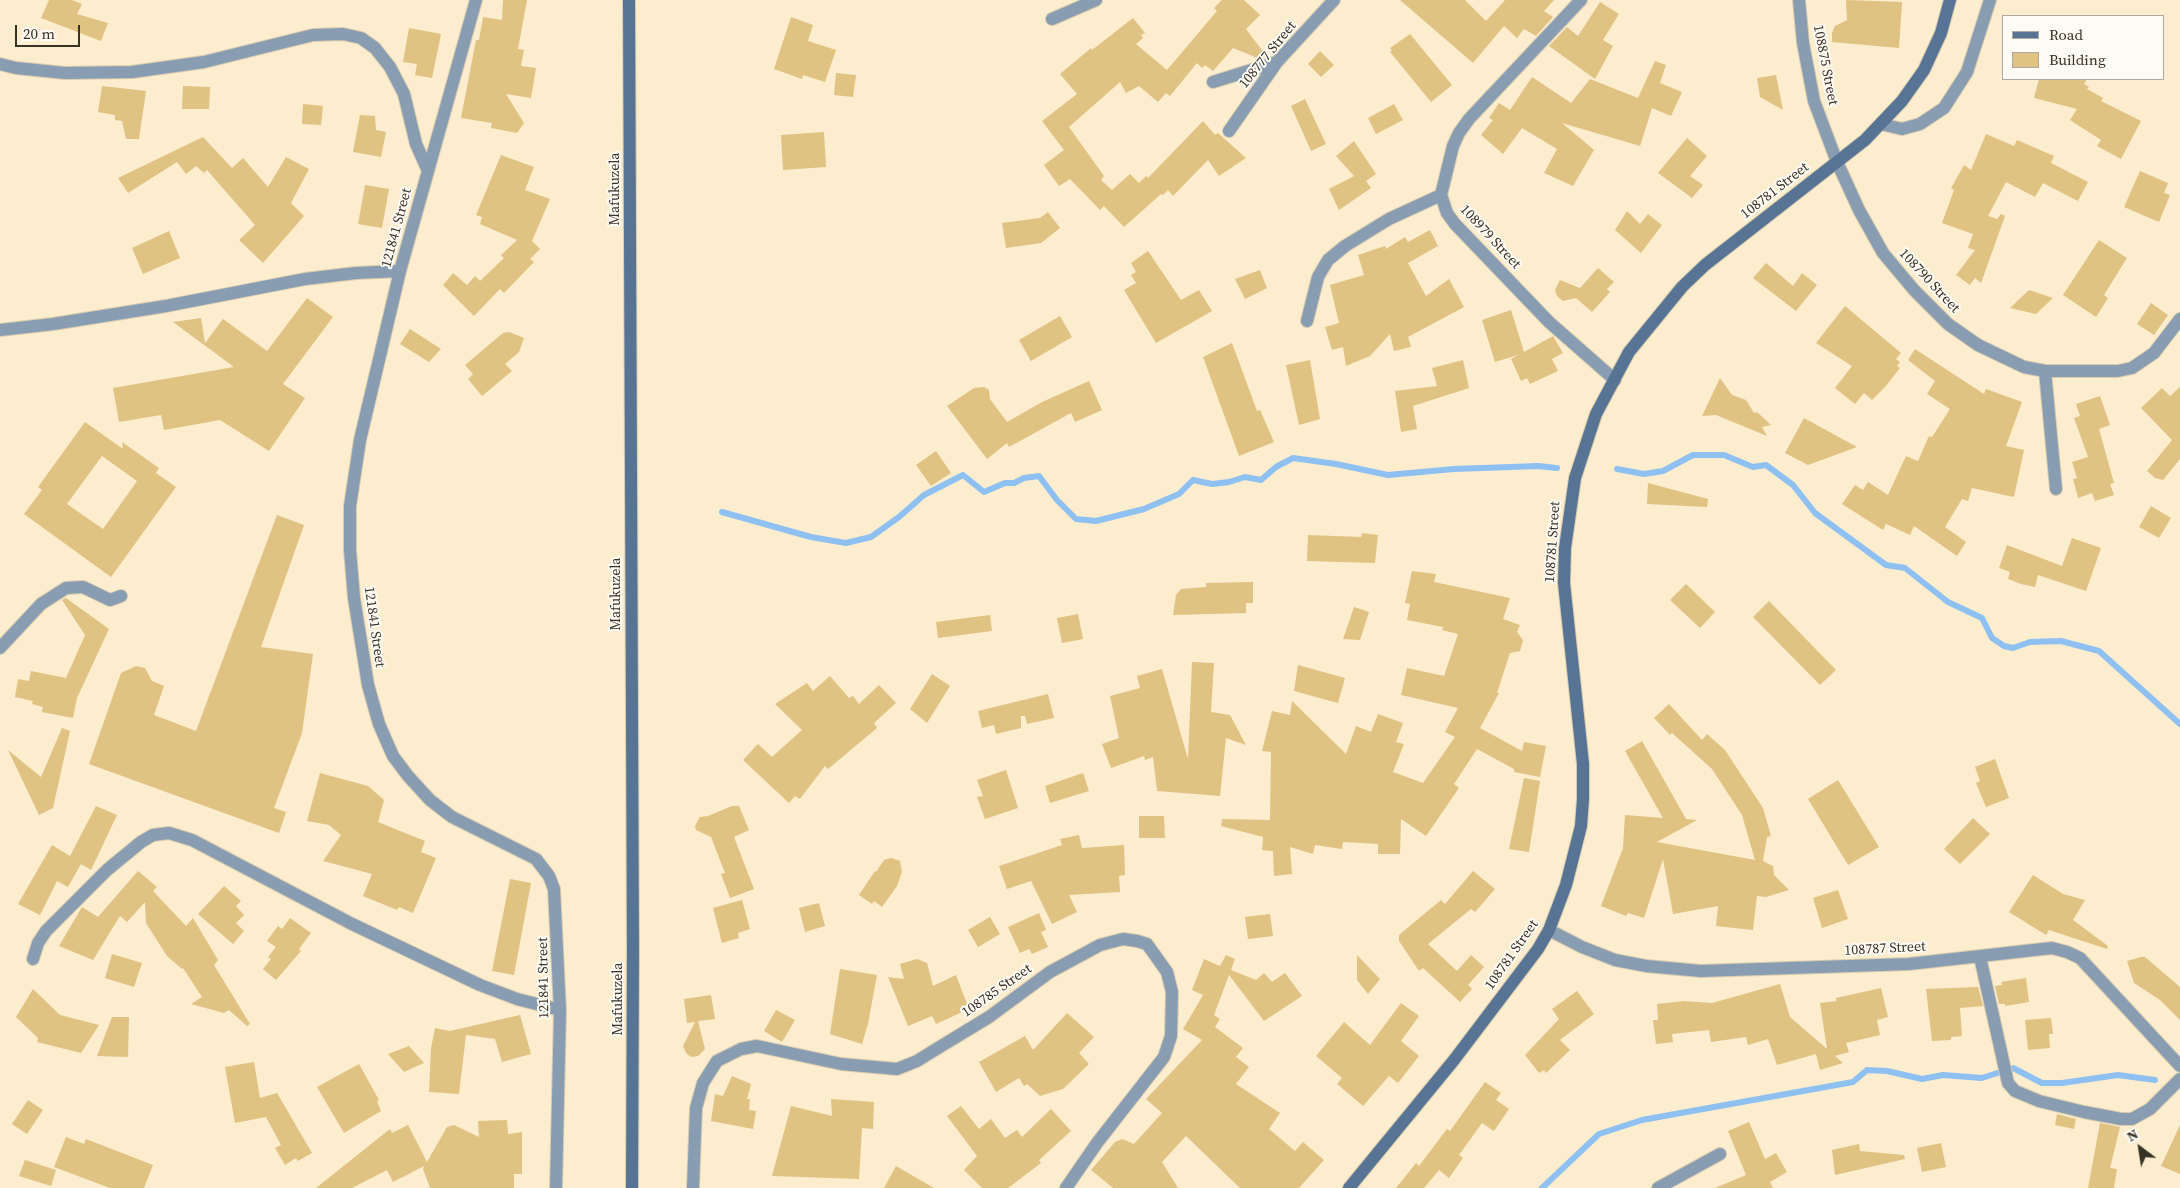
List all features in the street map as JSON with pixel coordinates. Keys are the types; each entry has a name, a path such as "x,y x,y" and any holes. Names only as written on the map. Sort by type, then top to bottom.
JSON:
{"street":[{"name":"121841 Street","path":"476,0 400,271 360,440 350,506 350,550 354,598 368,685 379,724 393,756 419,788 452,817 536,859 549,876 554,889 557,915 560,1010 556,1188"},
{"name":"Mafukuzela","path":"629,0 633,940 632,1188"},
{"path":"1052,19 1096,0"},
{"name":"108777 Street","path":"1229,131 1277,62 1334,0"},
{"path":"1307,321 1318,277 1328,260 1345,246 1394,216 1441,195 1453,146 1459,132 1581,0"},
{"name":"108875 Street","path":"1800,0 1802,43 1814,101 1837,162"},
{"name":"108781 Street","path":"1349,1188 1454,1060 1538,949 1549,930 1574,853 1581,826 1583,764 1564,583 1568,517 1583,447 1596,414 1629,352 1682,287 1705,265 1837,162 1881,124 1902,101 1924,70 1941,33 1950,0"},
{"path":"1881,124 1902,129 1920,124 1944,108 1967,72 1990,0"},
{"path":"0,64 16,68 65,73 132,72 204,62 313,35 343,34 361,38 375,48 390,67 404,94 416,144 428,171"},
{"path":"1212,82 1277,62"},
{"name":"108790 Street","path":"1837,162 1859,210 1884,253 1914,290 1948,324 1978,345 2024,366 2045,371 2118,370 2132,368 2154,353 2180,319"},
{"name":"108979 Street","path":"1441,195 1447,213 1455,224 1549,322 1615,380"},
{"path":"0,330 52,324 166,306 305,279 356,273 400,271"},
{"path":"2045,371 2056,489"},
{"path":"0,648 42,604 66,588 83,587 110,600 121,596"},
{"path":"33,959 38,943 46,930 107,870 141,842 153,835 169,832 192,840 352,924 480,985 517,999 560,1010"},
{"name":"108787 Street","path":"1549,930 1582,947 1615,960 1646,966 1701,971 1909,964 2052,948 2080,958 2180,1066"},
{"name":"108785 Street","path":"693,1188 696,1108 703,1083 717,1061 741,1049 757,1046 841,1064 897,1069 918,1061 989,1017 1050,972 1100,944 1123,939 1147,944 1167,972 1172,992 1171,1036 1164,1057 1097,1143 1066,1188"},
{"path":"1980,956 2001,1057 2008,1084 2015,1091 2039,1101 2126,1119 2142,1115 2180,1079"},
{"path":"1658,1188 1720,1154"}],"building":[{"path":"49,0 72,0 82,4 77,14 108,23 101,41 41,18"},
{"path":"503,0 527,0 518,49 524,50 521,66 536,68 531,98 506,94 524,123 517,133 491,128 492,123 461,118 476,40 479,40 483,17 502,20"},
{"path":"1222,0 1244,0 1260,15 1246,29 1267,57 1260,59 1233,48 1213,71 1205,65 1202,68 1197,63 1170,96 1166,93 1158,102 1139,86 1126,93 1120,82 1069,127 1104,176 1101,180 1112,190 1130,174 1139,183 1146,176 1148,178 1203,121 1215,135 1218,133 1246,158 1219,176 1208,160 1173,196 1168,190 1163,195 1161,194 1124,227 1104,206 1100,210 1070,179 1059,186 1044,165 1064,150 1042,121 1077,94 1060,74 1091,48 1092,50 1133,18 1145,33 1141,35 1143,38 1136,44 1167,70 1217,11 1214,8"},
{"path":"1400,0 1465,0 1486,21 1505,0 1554,0 1544,11 1553,17 1536,36 1524,29 1517,38 1504,26 1473,63"},
{"path":"1846,0 1902,2 1899,48 1832,42 1832,33 1835,26 1847,20"},
{"path":"1600,2 1619,14 1603,40 1613,46 1595,79 1549,46 1567,27 1578,36"},
{"path":"791,17 813,25 808,41 836,50 825,82 803,75 802,79 774,69"},
{"path":"409,28 441,34 432,78 415,75 417,64 403,62"},
{"path":"1410,34 1452,85 1431,102 1390,52 1392,51 1390,48"},
{"path":"1320,51 1334,65 1321,77 1308,64"},
{"path":"1655,61 1666,65 1660,83 1682,92 1671,116 1652,108 1640,146 1562,123 1594,150 1573,186 1544,173 1557,149 1522,128 1503,154 1481,135 1493,120 1489,118 1499,103 1510,110 1532,77 1571,103 1590,79 1638,98"},
{"path":"836,73 856,75 853,97 834,95"},
{"path":"1776,75 1783,110 1760,97 1757,78"},
{"path":"2039,80 2086,80 2084,84 2089,87 2087,89 2103,98 2101,101 2141,121 2121,159 2097,146 2101,140 2070,120 2077,109 2034,98"},
{"path":"102,86 146,91 139,139 126,139 122,121 115,120 115,115 98,112"},
{"path":"183,86 210,87 209,109 182,109"},
{"path":"1305,99 1326,144 1311,151 1291,106"},
{"path":"303,104 323,106 321,125 302,124"},
{"path":"1394,104 1403,120 1376,134 1368,118"},
{"path":"360,115 375,116 376,130 386,132 381,157 353,152"},
{"path":"824,132 826,167 783,170 781,135"},
{"path":"1986,134 2014,146 2017,140 2054,156 2051,163 2088,182 2078,201 2043,183 2035,197 2006,182 1988,216 1997,219 2001,214 2005,216 1981,283 1975,278 1970,285 1956,275 1975,250 1968,248 1973,234 1942,223 1954,190 1951,188 1964,165 1971,170"},
{"path":"203,137 232,168 243,158 268,187 286,157 309,169 291,203 304,216 263,263 239,240 255,225 207,170 204,173 196,166 186,174 177,162 128,193 118,178"},
{"path":"1687,138 1707,156 1690,176 1703,185 1692,198 1658,173"},
{"path":"1354,141 1376,174 1366,181 1371,188 1339,210 1329,189 1354,176 1336,156"},
{"path":"501,155 534,167 525,190 550,199 532,241 540,249 530,259 534,262 504,293 500,289 474,316 443,285 453,273 467,285 475,276 480,281 504,258 501,255 517,240 480,224 482,217 476,215"},
{"path":"2140,171 2168,183 2164,193 2170,195 2159,222 2124,207"},
{"path":"365,185 389,189 382,228 358,224"},
{"path":"1627,211 1640,224 1648,214 1662,225 1641,253 1615,230"},
{"path":"1048,212 1060,228 1041,243 1006,248 1002,223 1040,218"},
{"path":"1430,230 1438,246 1408,263 1426,296 1449,279 1464,307 1408,337 1411,347 1394,351 1390,334 1370,356 1346,366 1343,347 1332,350 1325,327 1339,323 1330,285 1364,275 1358,255 1385,246 1386,249 1405,237 1408,242"},
{"path":"169,231 180,258 143,274 132,248"},
{"path":"2099,240 2127,258 2104,295 2108,298 2096,317 2063,295"},
{"path":"1148,251 1181,300 1199,290 1212,311 1156,343 1124,290 1136,283 1131,275 1136,272 1131,263"},
{"path":"1766,263 1793,286 1802,273 1817,285 1796,311 1753,278"},
{"path":"1598,268 1614,282 1607,289 1610,292 1592,312 1576,298 1563,301 1557,296 1555,290 1560,280 1580,288"},
{"path":"1260,270 1267,288 1245,299 1235,279"},
{"path":"2029,290 2053,298 2036,314 2010,308"},
{"path":"307,298 333,317 283,384 305,398 269,451 220,420 164,430 161,415 119,422 113,388 234,367 173,322 201,318 205,343 223,319 267,351"},
{"path":"2151,303 2168,315 2154,335 2137,324"},
{"path":"1845,306 1901,353 1896,359 1900,362 1897,366 1900,368 1885,387 1872,400 1864,393 1855,404 1835,388 1852,366 1816,343"},
{"path":"1511,310 1524,352 1553,336 1563,353 1552,359 1558,371 1530,384 1527,378 1521,381 1511,359 1518,355 1495,362 1482,320"},
{"path":"1060,316 1072,337 1031,361 1019,340"},
{"path":"410,329 441,349 429,362 400,344"},
{"path":"509,332 524,338 519,352 505,364 512,371 482,396 468,379 473,374 465,365 503,333"},
{"path":"1232,343 1257,411 1260,410 1274,442 1239,456 1203,357"},
{"path":"1915,349 1984,394 1986,389 2022,402 2006,446 2024,450 2014,497 1972,488 1968,501 1962,499 1945,527 1966,542 1957,556 1914,526 1910,535 1886,524 1883,530 1842,504 1855,485 1863,490 1868,482 1888,495 1906,456 1918,461 1929,436 1932,437 1950,409 1927,394 1935,381 1908,360"},
{"path":"1310,360 1320,419 1299,425 1286,365"},
{"path":"1463,360 1469,388 1413,406 1417,429 1401,432 1395,391 1437,386 1432,368"},
{"path":"1720,378 1732,395 1746,400 1754,413 1757,412 1771,425 1762,427 1767,436 1716,415 1702,416"},
{"path":"1089,381 1102,410 1075,422 1071,413 1009,447 1007,443 987,459 947,406 974,388 984,387 989,390 990,399 1007,422 1042,402"},
{"path":"2180,387 2180,459 2163,480 2155,478 2147,471 2172,440 2141,408 2162,388 2170,396"},
{"path":"2100,396 2110,425 2099,429 2114,483 2110,484 2114,495 2095,501 2092,493 2078,498 2073,479 2077,478 2072,462 2088,457 2074,418 2080,416 2076,404"},
{"path":"1804,418 1857,447 1808,465 1785,453"},
{"path":"85,422 123,449 122,442 159,468 156,473 176,487 111,577 24,514 42,490 38,487","holes":["102,456 137,481 103,529 67,504"]},
{"path":"936,451 951,473 931,486 916,465"},
{"path":"1648,483 1708,499 1707,507 1647,504"},
{"path":"2151,506 2171,518 2159,538 2139,527"},
{"path":"277,515 304,525 261,647 313,654 302,733 274,808 286,812 279,833 89,764 121,673 136,666 145,668 152,681 164,686 154,715 196,731"},
{"path":"1362,533 1378,535 1375,563 1307,561 1308,535 1361,537"},
{"path":"2072,538 2101,548 2086,591 2038,575 2035,587 2021,584 2008,579 2010,572 1999,568 2007,545 2062,566"},
{"path":"1412,571 1436,574 1434,582 1510,598 1503,619 1520,625 1517,632 1523,640 1520,651 1510,653 1497,693 1499,693 1480,728 1522,751 1524,742 1546,746 1540,777 1514,772 1514,769 1477,749 1454,784 1459,788 1426,836 1401,819 1400,854 1378,854 1378,844 1343,842 1342,849 1315,845 1313,854 1290,847 1292,874 1274,876 1273,851 1262,850 1263,837 1221,826 1222,819 1270,820 1271,752 1262,751 1272,711 1290,715 1292,701 1346,754 1356,726 1371,732 1378,714 1403,723 1396,742 1404,744 1393,772 1423,783 1455,737 1445,732 1458,708 1401,695 1407,668 1444,676 1458,634 1442,630 1443,627 1407,620 1410,604 1405,603"},
{"path":"1253,582 1253,603 1246,603 1246,613 1173,615 1176,595 1181,589 1206,587 1206,583"},
{"path":"1686,584 1715,612 1700,628 1670,600"},
{"path":"66,598 109,629 77,698 73,718 42,712 43,707 32,704 33,701 15,697 18,679 29,681 31,671 66,678 85,635 62,600"},
{"path":"1769,601 1836,670 1820,685 1753,617"},
{"path":"1354,607 1369,612 1360,640 1343,639"},
{"path":"1078,614 1083,639 1062,643 1057,618"},
{"path":"990,615 992,631 938,638 936,622"},
{"path":"1192,662 1214,663 1211,712 1230,715 1246,745 1226,738 1220,796 1157,791 1153,757 1145,760 1144,756 1111,768 1102,744 1119,738 1110,696 1140,688 1137,676 1162,669 1188,759"},
{"path":"1298,665 1345,678 1338,703 1294,691"},
{"path":"932,674 950,686 927,723 910,709"},
{"path":"830,676 849,698 853,696 859,704 879,685 896,703 874,723 877,728 828,769 825,766 800,799 795,796 789,803 743,760 758,744 772,757 802,730 775,704 807,683 813,691"},
{"path":"1048,694 1054,718 1027,724 1025,716 1021,716 1021,728 996,734 994,725 982,728 978,711"},
{"path":"1669,704 1702,740 1707,734 1725,750 1763,808 1771,836 1767,837 1763,861 1773,866 1774,875 1789,890 1766,897 1757,896 1753,930 1716,926 1718,906 1673,914 1663,859 1644,918 1628,913 1626,916 1601,906 1623,848 1625,815 1663,818 1625,751 1642,741 1686,819 1697,820 1657,842 1755,860 1742,815 1712,769 1672,733 1670,735 1654,718"},
{"path":"62,728 70,731 53,808 39,815 8,750 41,777"},
{"path":"1995,759 2009,798 1986,807 1976,783 1980,781 1975,767"},
{"path":"1006,770 1018,808 985,819 977,797 983,796 977,780"},
{"path":"320,773 368,786 384,800 378,822 425,841 421,852 436,858 413,913 399,907 397,910 363,896 372,874 323,861 341,835 329,825 307,821"},
{"path":"1083,773 1089,791 1050,803 1045,786"},
{"path":"1524,778 1540,781 1529,852 1509,849"},
{"path":"1838,780 1879,847 1848,865 1808,799"},
{"path":"96,806 117,815 91,870 81,864 68,887 57,881 40,915 18,904 52,845 70,856"},
{"path":"732,806 739,806 749,830 734,837 754,889 730,898 721,874 725,873 711,837 696,830 695,826 700,817 708,816"},
{"path":"1139,816 1164,816 1165,838 1139,838"},
{"path":"1973,818 1990,834 1960,864 1944,849"},
{"path":"1079,835 1082,848 1124,845 1125,875 1119,876 1120,892 1069,895 1077,912 1052,924 1031,881 1007,889 999,866 1062,845 1060,839"},
{"path":"891,858 900,861 902,872 897,886 882,907 874,901 872,904 859,895 884,860"},
{"path":"138,871 157,887 153,891 186,926 193,918 218,960 214,965 250,1024 247,1026 229,1010 224,1013 191,1004 202,997 183,968 167,956 146,923 145,902 127,922 120,916 93,960 59,946 82,907 98,917"},
{"path":"1473,871 1495,889 1475,912 1471,909 1428,944 1457,971 1471,955 1484,967 1468,985 1472,989 1460,1002 1423,968 1419,971 1399,941 1399,935 1441,900 1445,904"},
{"path":"2033,875 2063,894 2085,900 2073,920 2108,946 2107,949 2049,930 2046,935 2009,912"},
{"path":"510,879 531,883 514,975 492,971"},
{"path":"224,886 241,901 236,906 244,915 236,923 244,931 233,944 198,914"},
{"path":"1838,890 1848,919 1822,928 1813,898"},
{"path":"742,900 750,929 738,933 739,938 722,943 713,908"},
{"path":"819,903 825,926 805,932 799,908"},
{"path":"1039,913 1046,930 1041,932 1048,947 1032,954 1029,949 1020,953 1008,927"},
{"path":"1270,914 1273,936 1248,939 1245,917"},
{"path":"990,917 1000,934 978,947 968,930"},
{"path":"290,918 311,933 299,949 301,951 276,980 263,969 271,959 268,957 276,947 267,941 278,926 282,929"},
{"path":"112,954 142,963 134,987 105,978"},
{"path":"1226,955 1235,959 1231,970 1256,980 1264,973 1272,982 1285,973 1302,996 1264,1021 1229,975 1214,1015 1220,1019 1215,1027 1243,1048 1236,1057 1249,1067 1236,1084 1280,1113 1269,1129 1295,1151 1303,1142 1324,1160 1299,1188 1240,1188 1186,1136 1162,1162 1178,1188 1113,1188 1091,1170 1115,1142 1122,1139 1134,1144 1162,1113 1146,1099 1202,1040 1183,1029 1203,995 1192,990 1204,959 1220,966"},
{"path":"1357,955 1380,979 1368,994 1357,980"},
{"path":"2145,957 2180,987 2180,1020 2160,1000 2134,983 2127,961"},
{"path":"917,959 927,963 933,986 956,975 969,1009 936,1024 932,1016 908,1026 888,977 904,979 900,964"},
{"path":"840,969 877,975 868,1024 862,1044 830,1034"},
{"path":"2026,978 2029,1002 2005,1006 2005,1004 1999,1004 1995,986 2002,985 2001,982"},
{"path":"1780,984 1790,1017 1827,1049 1820,1003 1836,1001 1836,998 1881,988 1888,1017 1877,1020 1880,1035 1846,1043 1849,1052 1835,1056 1843,1063 1820,1070 1816,1054 1777,1065 1768,1039 1748,1045 1746,1037 1711,1042 1709,1030 1672,1034 1673,1042 1656,1044 1653,1020 1658,1020 1657,1004 1684,1001 1712,1003"},
{"path":"1978,987 1983,1006 1960,1008 1962,1036 1951,1037 1951,1040 1932,1041 1926,989"},
{"path":"33,989 60,1015 99,1025 81,1053 37,1042 38,1038 16,1017"},
{"path":"1577,991 1594,1014 1560,1040 1570,1050 1546,1073 1544,1070 1539,1073 1525,1055 1559,1019 1552,1009"},
{"path":"711,995 715,1019 698,1021 705,1049 698,1056 691,1057 686,1053 683,1046 695,1022 687,1023 684,999"},
{"path":"1401,1003 1419,1016 1401,1041 1419,1056 1398,1083 1389,1076 1363,1106 1337,1084 1342,1078 1316,1056 1344,1022 1370,1045"},
{"path":"776,1010 795,1020 782,1042 764,1031"},
{"path":"1067,1013 1094,1037 1079,1053 1089,1064 1063,1089 1040,1096 1027,1084 1024,1086 1019,1078 996,1092 979,1062 1025,1036 1033,1050"},
{"path":"520,1015 531,1054 502,1062 495,1039 466,1035 459,1094 429,1092 431,1048 435,1028 450,1031"},
{"path":"112,1017 129,1017 128,1057 97,1056"},
{"path":"2051,1018 2053,1034 2049,1034 2050,1048 2028,1050 2025,1020"},
{"path":"409,1046 424,1063 404,1072 388,1054"},
{"path":"254,1062 260,1098 277,1093 312,1153 298,1161 296,1158 285,1165 275,1148 281,1145 266,1117 235,1123 225,1067"},
{"path":"359,1064 379,1100 377,1101 381,1111 344,1133 317,1087"},
{"path":"732,1076 751,1084 747,1099 750,1099 749,1110 756,1111 753,1129 711,1121 715,1094 723,1096"},
{"path":"1485,1082 1501,1093 1496,1100 1509,1109 1494,1131 1482,1123 1459,1155 1463,1158 1449,1178 1439,1170 1424,1188 1396,1188 1416,1163 1419,1166 1447,1129 1450,1131"},
{"path":"831,1099 874,1102 873,1129 862,1128 859,1179 772,1176 791,1106 832,1116"},
{"path":"28,1100 43,1110 27,1134 12,1124"},
{"path":"961,1106 979,1129 991,1119 1005,1138 1017,1130 1022,1137 1051,1109 1071,1131 1039,1160 1041,1163 1008,1188 982,1188 964,1170 977,1156 947,1116"},
{"path":"2057,1114 2076,1119 2074,1129 2055,1125"},
{"path":"507,1120 508,1134 522,1132 522,1174 514,1174 514,1188 430,1188 423,1169 424,1166 393,1182 387,1170 352,1188 316,1188 390,1129 392,1133 408,1125 427,1162 447,1127 454,1125 479,1137 478,1121"},
{"path":"1749,1122 1765,1159 1776,1153 1787,1172 1770,1182 1773,1188 1715,1188 1746,1175 1728,1131"},
{"path":"2100,1123 2120,1127 2110,1168 2117,1169 2114,1188 2088,1188"},
{"path":"2180,1125 2180,1174 2161,1166"},
{"path":"66,1137 84,1144 86,1139 153,1165 144,1188 110,1188 54,1167"},
{"path":"1941,1143 1946,1167 1922,1172 1917,1148"},
{"path":"1859,1144 1860,1151 1904,1155 1905,1159 1835,1175 1832,1150"},
{"path":"25,1160 56,1170 51,1186 19,1176"},
{"path":"896,1166 934,1188 884,1188"}],"waterway":[{"path":"1617,469 1644,474 1663,471 1693,455 1724,455 1753,467 1766,465 1793,485 1815,513 1886,565 1905,568 1948,602 1982,618 1992,638 2004,646 2013,648 2030,642 2061,641 2099,651 2180,724"},
{"path":"722,512 811,537 846,543 871,537 899,517 924,495 963,475 984,492 1005,483 1014,483 1024,478 1039,476 1057,500 1076,519 1096,521 1144,509 1179,494 1193,480 1212,484 1229,482 1245,477 1261,480 1276,467 1293,458 1336,464 1388,475 1454,469 1538,466 1557,468"},
{"path":"1542,1188 1599,1134 1642,1120 1853,1082 1867,1070 1887,1071 1922,1079 1943,1075 1982,1078 2013,1068 2042,1083 2062,1083 2118,1075 2155,1080"}]}
